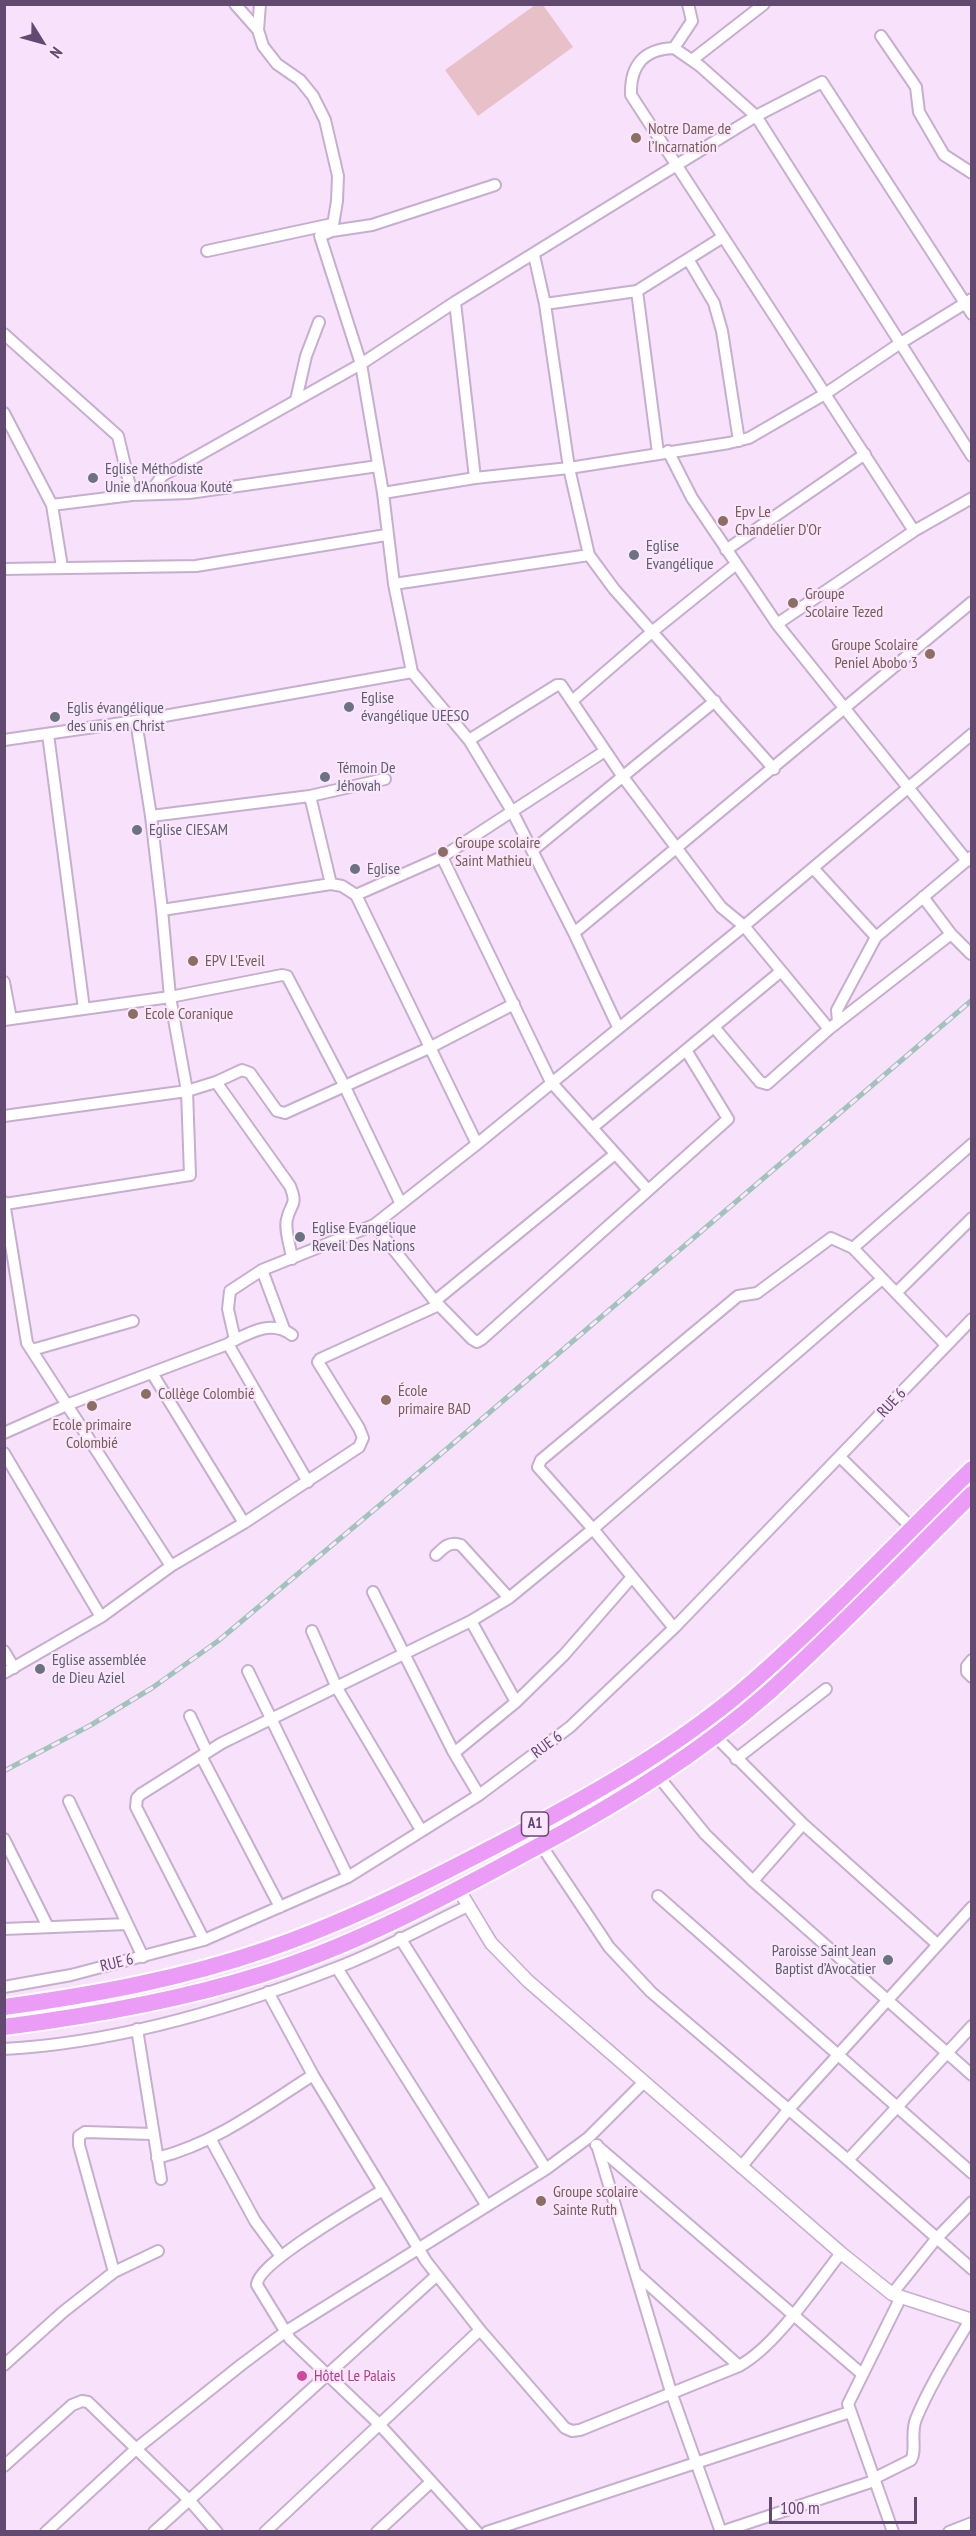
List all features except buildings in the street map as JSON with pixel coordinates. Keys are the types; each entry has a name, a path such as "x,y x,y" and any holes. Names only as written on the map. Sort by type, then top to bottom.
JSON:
{"main road":[{"name":"A1","path":"4,2007 78,1997 198,1971 288,1942 418,1887 586,1798 700,1723 755,1680 972,1469"},
{"name":"A1","path":"4,2027 134,2006 260,1975 390,1923 459,1890 597,1815 658,1776 768,1693 972,1494"}],"street":[{"path":"235,4 258,30"},
{"path":"260,4 258,30 263,46 278,64 300,80 313,96 325,120 338,176 337,201 332,228 320,236 361,364 383,493 386,535 394,584 412,672 469,740 513,813 574,933 618,1027"},
{"path":"674,48 692,21 688,4"},
{"path":"692,60 764,4"},
{"path":"881,36 916,87 919,112 944,155 972,173"},
{"path":"914,531 631,95 630,79 635,67 643,58 654,51 674,48 692,60 756,116 972,456"},
{"path":"149,494 162,476 361,364 456,302 756,116 816,83 822,82 827,86 968,301 972,314"},
{"path":"207,251 332,228 372,225 495,185"},
{"path":"545,304 637,291 723,237"},
{"path":"534,255 545,304 569,468 589,555 614,589 774,769"},
{"path":"688,259 714,303 718,317 739,441"},
{"path":"637,291 663,452 735,565 777,624 969,859 876,937 837,1010 833,1025"},
{"path":"383,493 475,478 569,468 749,438 825,394 968,301"},
{"path":"456,302 475,478"},
{"path":"296,400 306,356 319,322"},
{"path":"4,334 118,436 132,495"},
{"path":"4,413 52,505 62,567"},
{"path":"726,550 865,454"},
{"path":"52,505 132,495 189,493 378,466"},
{"path":"777,624 914,531 972,498"},
{"path":"4,569 196,567 386,535"},
{"path":"394,584 589,555"},
{"path":"572,701 653,631 735,565"},
{"path":"574,933 845,710 972,602"},
{"path":"4,740 136,721 412,672"},
{"path":"469,740 557,685 561,685 605,751 721,907 744,926 780,972 833,1025"},
{"path":"533,850 715,701"},
{"path":"136,721 152,816 170,997 187,1091 192,1170 190,1175 5,1203 24,1336 171,1566"},
{"path":"48,734 84,1009"},
{"path":"308,1482 231,1342 228,1309 230,1291 262,1270 374,1225 744,926 972,734"},
{"path":"356,894 442,857 513,813 605,751"},
{"path":"152,816 310,796 385,780"},
{"path":"310,796 331,884"},
{"path":"442,857 551,1082 648,1190"},
{"path":"813,867 876,937"},
{"path":"162,910 331,884 342,886 356,894 477,1144"},
{"path":"923,897 951,934 970,954"},
{"path":"714,1027 760,1082 767,1084 833,1025 951,934"},
{"path":"592,1128 780,972"},
{"path":"4,982 8,1020 170,997 282,975 287,976 344,1085 401,1204"},
{"path":"4,1116 187,1091 216,1082 242,1070 247,1070 278,1111 285,1113 429,1048 514,1004"},
{"path":"374,1225 437,1303 472,1339 477,1342 482,1340 728,1119 686,1050"},
{"path":"216,1082 290,1186 294,1197 292,1210 286,1220 292,1259"},
{"path":"853,1248 972,1144"},
{"path":"4,1651 9,1671 101,1617 171,1566 244,1523 359,1447 363,1438 359,1428 318,1365 320,1359 437,1303 615,1154"},
{"path":"896,1293 972,1218"},
{"path":"674,1628 593,1529 538,1467 541,1460 738,1296 757,1293 831,1238 853,1248 946,1345"},
{"path":"4,1433 69,1404 266,1327 288,1332 262,1270"},
{"path":"204,1940 136,1807 141,1794 204,1754 403,1653 471,1622 509,1598 593,1529 882,1279"},
{"name":"RUE 6","path":"4,1987 71,1975 204,1940 348,1877 479,1795 570,1727 674,1628 841,1458 972,1319"},
{"path":"32,1350 133,1322"},
{"path":"152,1373 244,1523"},
{"path":"4,1453 101,1617"},
{"path":"841,1458 924,1540"},
{"path":"436,1555 445,1546 454,1543 461,1545 509,1598"},
{"path":"454,1753 516,1702 564,1655 633,1577"},
{"path":"373,1592 454,1753 479,1795"},
{"path":"471,1622 516,1702"},
{"path":"312,1630 337,1688 421,1830"},
{"path":"972,1660 967,1666 967,1672 972,1677"},
{"path":"248,1671 348,1877"},
{"path":"736,1759 826,1689"},
{"path":"190,1716 204,1754 280,1907"},
{"path":"714,1735 803,1824 937,1944"},
{"path":"658,1776 705,1834 753,1881 972,2075"},
{"path":"69,1801 143,1957"},
{"path":"753,1881 803,1824"},
{"path":"4,1839 48,1927"},
{"path":"541,1845 609,1947 651,1992 972,2269"},
{"path":"459,1890 491,1943 511,1964 643,2083 841,2253 896,2295 971,2320 917,2417 912,2437 914,2450 911,2460 873,2480 721,2532 671,2392 593,2142"},
{"path":"658,1896 972,2173"},
{"path":"4,2049 86,2040 212,2011 337,1968 468,1906"},
{"path":"741,2167 789,2109 972,1907"},
{"path":"4,1929 127,1924"},
{"path":"400,1938 546,2169"},
{"path":"337,1968 487,2206"},
{"path":"268,1992 313,2075 436,2276 565,2428 572,2431 580,2430 739,2366 761,2351 841,2253"},
{"path":"848,2160 972,2026"},
{"path":"137,2029 161,2179"},
{"path":"158,2158 211,2140 313,2075"},
{"path":"46,2532 137,2448 202,2394 285,2332 593,2142 643,2083"},
{"path":"114,2272 79,2145 79,2136 85,2133 152,2134"},
{"path":"211,2140 255,2221 280,2255"},
{"path":"593,2142 862,2374"},
{"path":"383,2190 280,2255 256,2281 294,2344 379,2424 477,2532"},
{"path":"893,2532 850,2412 849,2401 896,2295 936,2239 972,2202"},
{"path":"4,2365 63,2312 114,2272 158,2251"},
{"path":"636,2274 739,2366"},
{"path":"154,2532 436,2276"},
{"path":"265,2532 480,2330"},
{"path":"4,2466 72,2405 82,2401 94,2406 190,2501 217,2532"},
{"path":"487,2532 850,2412"},
{"path":"377,2532 431,2482"},
{"path":"949,2532 972,2523"}],"shaded area":[{"path":"535,5 543,5 573,47 478,116 445,70"}],"railway":[{"path":"4,1771 91,1725 152,1688 218,1641 449,1447 972,1000"}],"place":[{"name":"Notre Dame de l’Incarnation","path":"636,138"},
{"name":"Eglise Méthodiste Unie d'Anonkoua Kouté","path":"93,478"},
{"name":"Epv Le Chandelier D'Or","path":"723,521"},
{"name":"Eglise Evangélique","path":"634,555"},
{"name":"Groupe Scolaire Tezed","path":"793,603"},
{"name":"Groupe Scolaire Peniel Abobo 3","path":"930,654"},
{"name":"Eglise évangélique UEESO","path":"349,707"},
{"name":"Eglis évangélique des unis en Christ","path":"55,717"},
{"name":"Témoin De Jéhovah","path":"325,777"},
{"name":"Eglise CIESAM","path":"137,830"},
{"name":"Groupe scolaire Saint Mathieu","path":"443,852"},
{"name":"Eglise","path":"355,869"},
{"name":"EPV L'Eveil","path":"193,961"},
{"name":"Ecole Coranique","path":"133,1014"},
{"name":"Eglise Evangelique Reveil Des Nations","path":"300,1237"},
{"name":"Collège Colombié","path":"146,1394"},
{"name":"École primaire BAD","path":"386,1400"},
{"name":"Ecole primaire Colombié","path":"92,1406"},
{"name":"Eglise assemblée de Dieu Aziel","path":"40,1669"},
{"name":"Paroisse Saint Jean Baptist d’Avocatier","path":"888,1960"},
{"name":"Groupe scolaire Sainte Ruth","path":"541,2201"},
{"name":"Hôtel Le Palais","path":"302,2376"}]}
